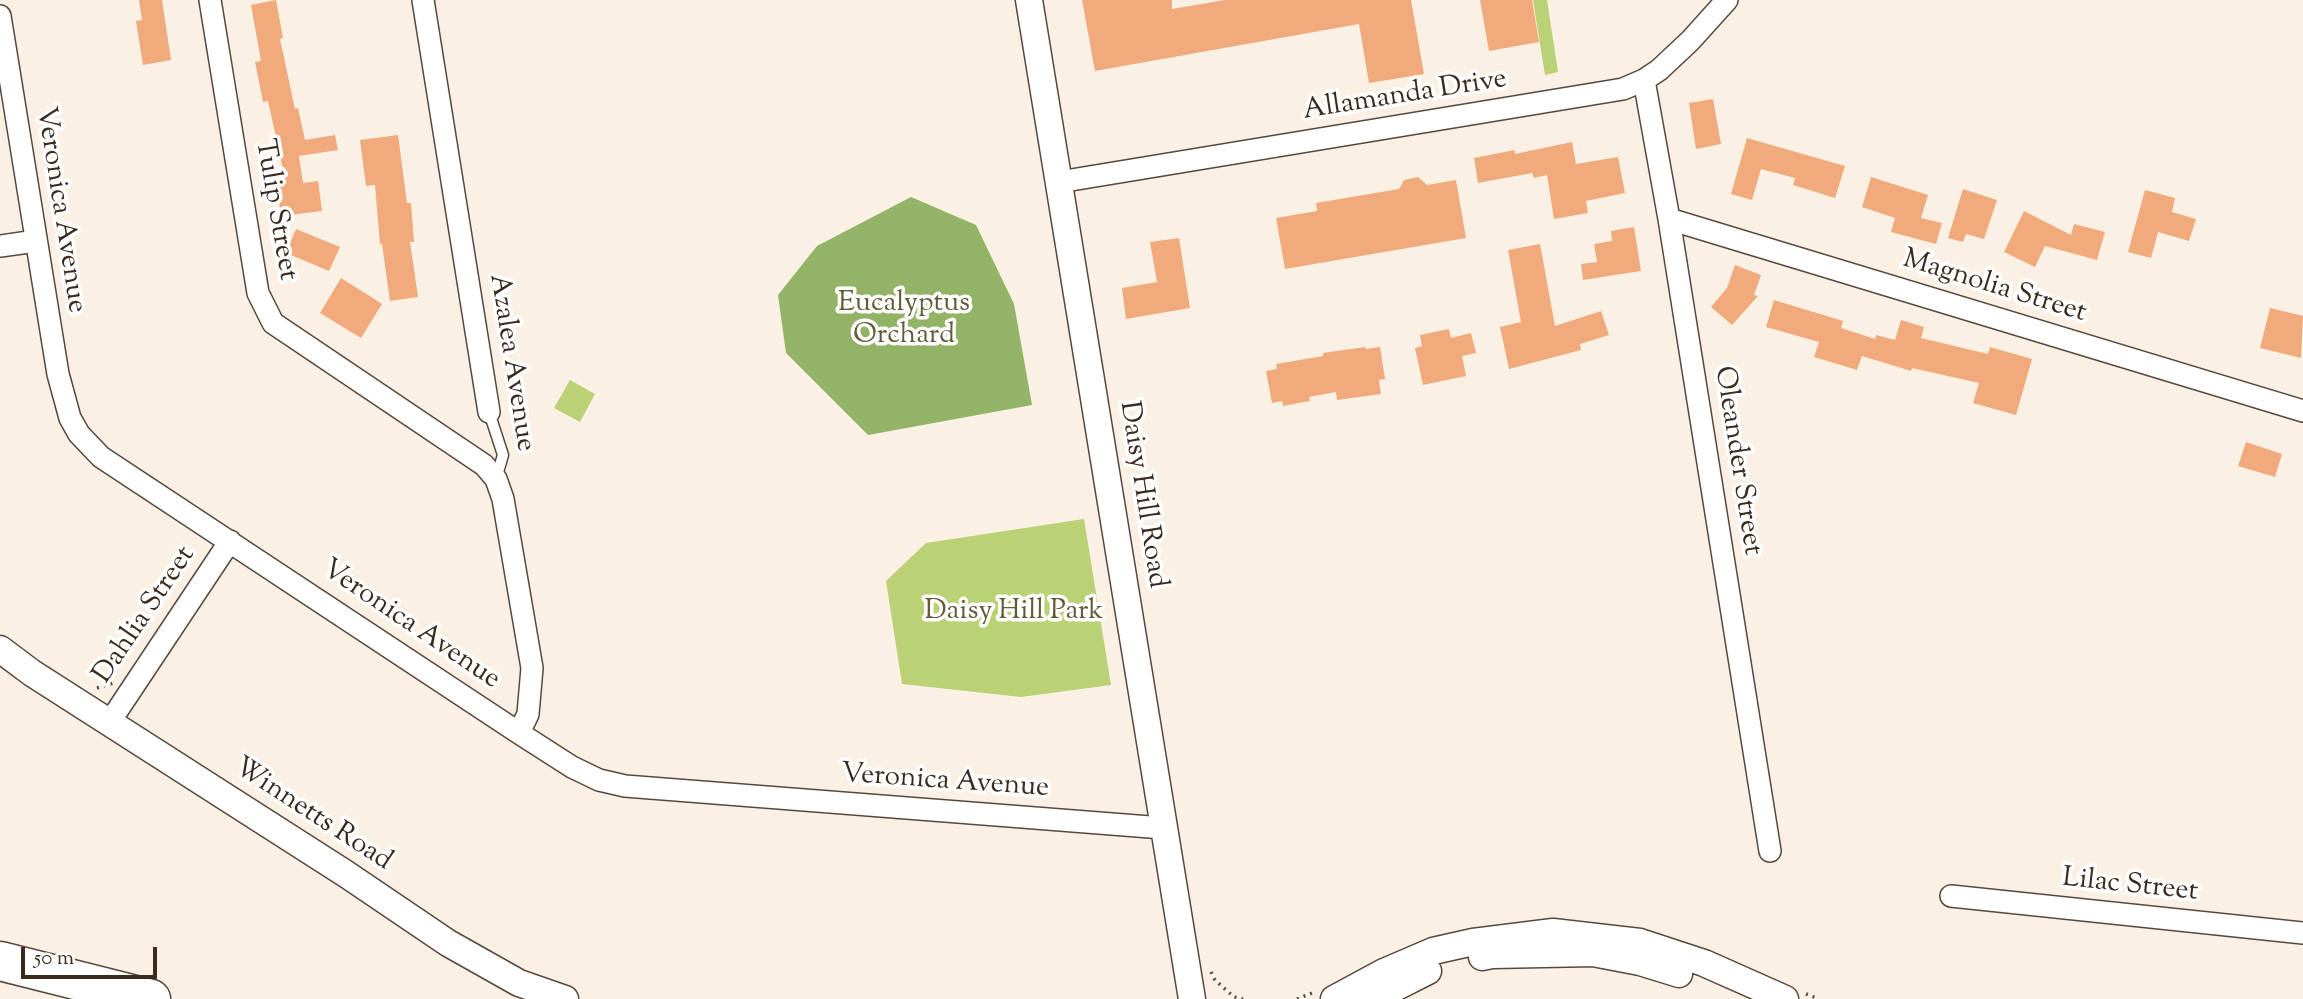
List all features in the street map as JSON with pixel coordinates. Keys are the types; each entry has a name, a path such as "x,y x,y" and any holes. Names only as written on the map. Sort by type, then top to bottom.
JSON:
{"highway":[{"path":"0,961 150,999"}],"street":[{"name":"Tulip Street","path":"210,0 258,293 273,323 484,465 496,479"},
{"name":"Azalea Avenue","path":"423,0 489,412"},
{"name":"Daisy Hill Road","path":"1029,0 1192,999"},
{"name":"Allamanda Drive","path":"1059,182 1623,89 1659,70 1727,0"},
{"name":"Veronica Avenue","path":"0,16 58,374 70,418 79,434 101,457 519,733 572,767 598,780 625,786 1163,828"},
{"name":"Oleander Street","path":"1644,80 1669,219 1770,851"},
{"name":"Magnolia Street","path":"1669,219 2303,411"},
{"path":"0,246 36,241"},
{"name":"Azalea Avenue","path":"496,479 503,499 532,668 528,713 519,733"},
{"name":"Dahlia Street","path":"109,723 230,541"},
{"name":"Winnetts Road","path":"0,649 32,673 448,943 519,983 565,999"},
{"name":"Winnetts Road","path":"0,659 32,673"},
{"name":"Lilac Street","path":"1951,896 2303,933"},
{"path":"1334,999 1384,972 1433,951 1486,940 1553,932 1640,942 1704,963 1785,999"},
{"path":"1373,999 1433,969 1492,955 1593,953 1640,961 1737,991 1753,999"}],"lane":[{"name":"Azalea Avenue","path":"489,412 503,455 496,479"}],"path":[{"path":"1212,974 1234,997 1243,999"}],"green space":[{"path":"1533,0 1547,0 1558,72 1545,75"},
{"name":"Eucalyptus Orchard","path":"911,197 976,225 1014,304 1032,405 868,435 786,353 778,295 817,246"},
{"path":"570,380 595,394 580,422 554,408"},
{"name":"Daisy Hill Park","path":"1084,519 1111,685 1021,697 902,684 886,581 926,543"}],"building":[{"path":"139,0 162,0 171,60 143,65 136,21 142,20"},
{"path":"276,0 283,38 280,39 295,109 298,108 305,140 335,135 338,150 299,156 303,183 318,181 322,211 281,216 275,170 283,169 268,101 263,102 255,62 261,61 251,5"},
{"path":"1082,0 1172,0 1172,9 1225,0 1411,0 1424,74 1369,83 1359,24 1095,71"},
{"path":"1480,0 1532,0 1539,42 1489,51"},
{"path":"1713,99 1721,144 1696,149 1689,103"},
{"path":"398,135 407,203 411,203 414,242 410,242 418,297 390,301 380,244 375,185 366,186 360,140"},
{"path":"1747,138 1845,166 1835,198 1793,185 1795,178 1761,169 1752,200 1731,194"},
{"path":"1572,142 1576,164 1618,157 1625,193 1586,201 1588,213 1554,219 1547,175 1534,178 1532,173 1478,183 1474,158 1515,150 1515,154"},
{"path":"1418,177 1427,185 1456,180 1466,238 1285,269 1276,218 1317,211 1316,203 1399,189 1404,180"},
{"path":"1871,177 1928,195 1921,218 1942,223 1936,244 1891,232 1895,218 1862,207"},
{"path":"1963,189 1997,200 1984,239 1966,234 1963,242 1948,238"},
{"path":"2145,190 2175,198 2172,212 2196,219 2189,241 2158,232 2151,258 2128,252"},
{"path":"2024,211 2071,235 2074,224 2105,232 2097,260 2045,246 2035,267 2004,252"},
{"path":"1634,227 1641,271 1583,280 1581,264 1597,262 1594,244 1612,241 1611,231"},
{"path":"296,229 340,247 329,271 286,253"},
{"path":"1179,238 1190,308 1126,319 1122,288 1157,282 1150,242"},
{"path":"1540,244 1555,326 1601,311 1609,335 1580,344 1581,350 1509,369 1500,327 1521,322 1508,250"},
{"path":"1735,265 1761,275 1754,295 1758,296 1732,325 1711,307 1727,288"},
{"path":"341,278 382,304 361,338 320,313"},
{"path":"1774,300 1843,321 1841,328 1875,339 1876,335 1895,340 1901,320 1924,327 1921,338 1988,354 1990,347 2032,359 2016,415 1973,403 1979,383 1912,368 1911,371 1862,356 1857,370 1814,357 1819,342 1766,327"},
{"path":"2270,308 2303,316 2301,358 2260,348"},
{"path":"1449,329 1451,338 1471,333 1476,353 1462,356 1466,376 1423,385 1415,348 1422,346 1420,335"},
{"path":"1365,347 1380,347 1385,379 1379,380 1381,394 1337,400 1336,392 1283,406 1282,401 1272,403 1266,371 1277,369 1276,364"},
{"path":"2246,442 2282,454 2275,477 2238,466"}]}
